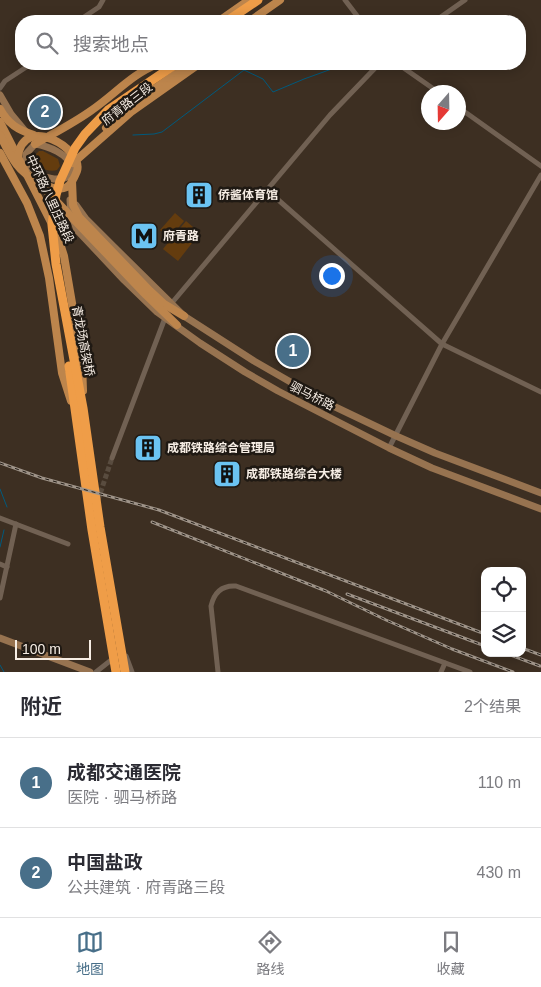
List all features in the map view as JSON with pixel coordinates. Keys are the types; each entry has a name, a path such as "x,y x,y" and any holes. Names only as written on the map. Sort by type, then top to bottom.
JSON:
{"highway":[{"path":"236,15 258,0"},
{"path":"245,15 266,0"},
{"name":"青龙场高架桥","path":"125,672 46,230 53,184 66,154 82,129 105,106 158,70"},
{"name":"青龙场高架桥","path":"116,672 92,530 78,410 52,225 56,194 75,148 95,122 108,110 167,70"}],"main road":[{"path":"227,15 248,0"},
{"path":"259,15 280,0"},
{"name":"府青路三段","path":"28,171 18,159 19,150 26,139 34,140 72,123 93,110 143,70"},
{"path":"34,140 59,132 75,123 151,70"},
{"path":"0,135 16,164 28,171 54,179 72,172 105,128 127,108 181,70"},
{"name":"府青路三段","path":"72,172 131,112 190,70"},
{"path":"0,95 11,114 34,140"},
{"path":"0,109 9,123 34,140 62,155 72,172 73,204 79,217 165,305 177,325"},
{"name":"中环路八里庄路段","path":"0,122 57,234 64,256 82,362 78,410"},
{"path":"38,182 56,188 66,187 76,159 66,147 44,137"},
{"path":"0,148 28,171 146,295 184,316"},
{"name":"中环路八里庄路段","path":"0,153 27,203 40,236 49,278 62,373 78,410"},
{"name":"驷马桥路","path":"72,172 71,214 77,230 124,280 165,318 245,372 389,448 432,468 541,509"},
{"name":"驷马桥路","path":"184,316 254,361 320,398 394,435 435,453 541,493"},
{"path":"0,638 77,670 90,672"}],"street":[{"path":"87,15 99,7 103,0"},
{"path":"345,0 356,15"},
{"path":"443,15 464,0"},
{"path":"0,88 5,81 22,70"},
{"path":"165,305 267,190 330,115 373,70"},
{"path":"407,70 428,85"},
{"path":"466,113 541,166"},
{"path":"389,448 442,344 541,175"},
{"path":"267,190 442,344 541,392"},
{"path":"112,458 165,318"},
{"path":"94,512 95,524 105,545 123,651 132,672"},
{"path":"0,518 68,544"},
{"path":"0,598 16,524"},
{"path":"0,564 8,567"},
{"path":"218,672 211,606 212,598 220,589 227,585 245,589 470,672"},
{"path":"96,672 123,651"},
{"path":"441,672 444,663"}],"shaded area":[{"path":"39,151 43,151 58,159 60,166 57,170 46,170 36,164 33,157"},
{"path":"175,213 184,221 170,238 160,230"},
{"path":"186,221 200,233 178,261 163,249"}],"waterway":[{"path":"133,135 162,132 244,70"},
{"path":"244,70 263,79 273,92 329,70"},
{"path":"0,489 7,507"},
{"path":"0,547 4,530"},
{"path":"0,665 4,672"}],"tunnel":[{"path":"98,500 112,458"}],"railway":[{"path":"0,463 42,478 159,510 481,632"},
{"path":"152,522 326,591 452,649 513,672"},
{"path":"347,594 481,644"},
{"path":"526,649 541,655"},
{"path":"516,657 540,666"}],"place":[{"name":"中国盐政","path":"45,112"},
{"name":"侨酱体育馆","path":"199,195"},
{"name":"府青路","path":"144,236"},
{"name":"成都交通医院","path":"293,351"},
{"name":"成都铁路综合管理局","path":"148,448"},
{"name":"成都铁路综合大楼","path":"227,474"}]}
